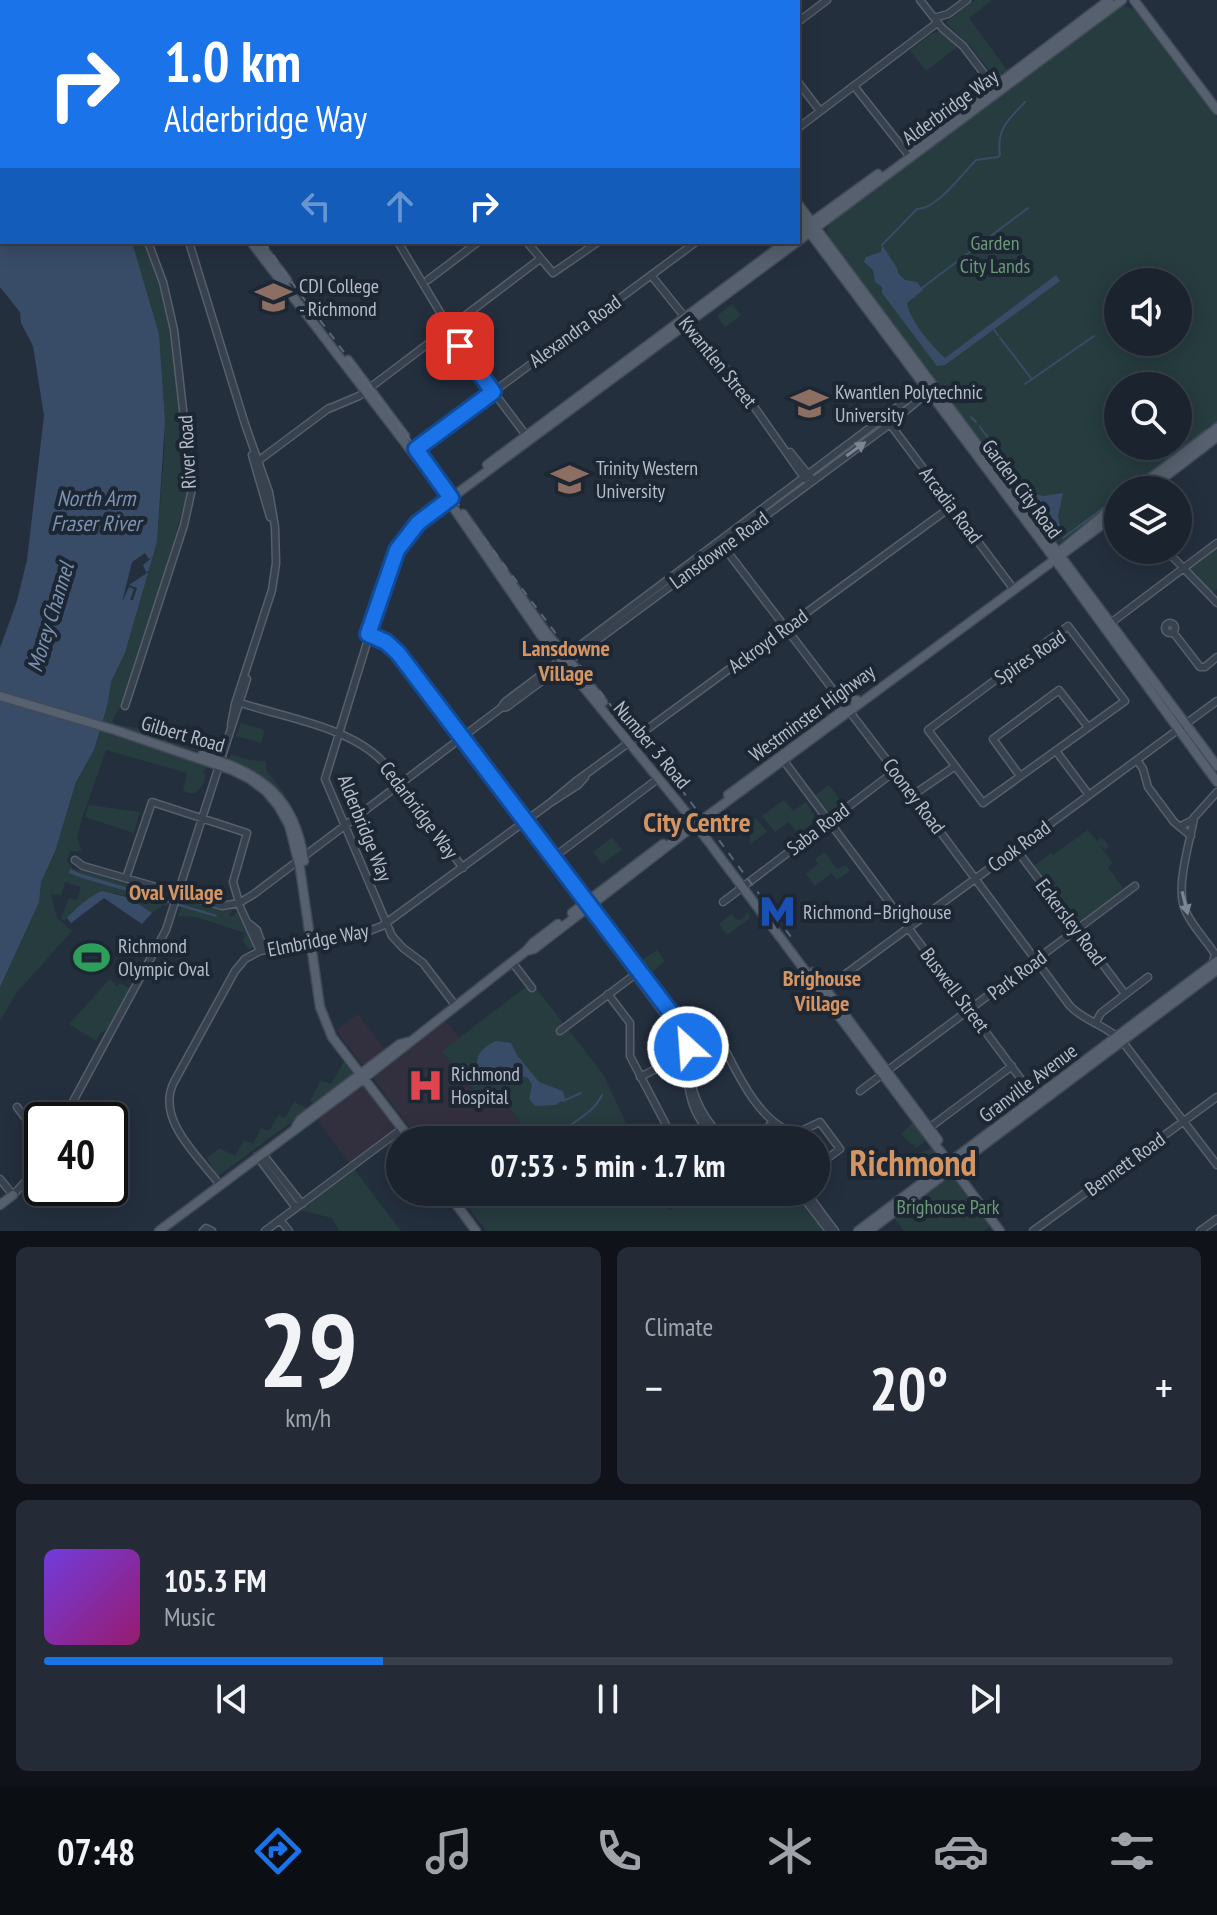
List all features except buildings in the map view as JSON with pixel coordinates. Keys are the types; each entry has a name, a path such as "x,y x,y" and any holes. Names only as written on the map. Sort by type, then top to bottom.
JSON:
{"main road":[{"path":"1116,1 1136,2 1217,110"},
{"name":"Alderbridge Way","path":"808,228 1116,1"},
{"name":"Alderbridge Way","path":"808,228 827,220 908,155"},
{"name":"Garden City Road","path":"800,209 808,228 821,241 1182,726 1217,766"},
{"path":"800,242 821,241 827,220"},
{"name":"Number 3 Road","path":"258,244 448,497"},
{"name":"Alderbridge Way","path":"686,321 783,244"},
{"name":"Alderbridge Way","path":"448,497 794,244"},
{"name":"Number 3 Road","path":"366,389 416,449 525,614 696,821 1003,1231"},
{"path":"1156,476 1216,435"},
{"path":"1165,476 1216,435"},
{"name":"Westminster Highway","path":"696,821 784,761 846,706 1057,557 1104,515"},
{"name":"Westminster Highway","path":"526,951 534,949 846,706 1104,523"},
{"name":"Gilbert Road","path":"0,696 219,764 250,779 275,801 289,825 301,859 323,1018 332,1037 377,1089 377,1094 401,1126"},
{"name":"Garden City Road","path":"1182,726 1217,784"},
{"name":"Number 3 Road","path":"632,741 696,821"},
{"name":"Westminster Highway","path":"159,1231 296,1127 300,1120 405,1047 533,943 587,905"},
{"name":"Granville Avenue","path":"858,1231 953,1164 1215,966"},
{"name":"Number 3 Road","path":"884,1073 929,1128 953,1164"},
{"name":"Granville Avenue","path":"869,1231 953,1164"},
{"path":"0,1205 13,1195"},
{"path":"460,1206 479,1231"}],"street":[{"path":"800,20 827,0"},
{"path":"920,0 937,22 963,46 997,90"},
{"path":"800,126 967,0"},
{"path":"800,85 820,111"},
{"path":"854,86 908,155"},
{"name":"River Road","path":"125,706 181,536 192,486 174,330 163,282 149,244"},
{"path":"190,244 271,499 275,539 272,590 241,703 231,725"},
{"path":"399,244 449,327 528,438"},
{"path":"428,280 475,244"},
{"path":"529,244 553,273 595,244"},
{"name":"Alexandra Road","path":"416,449 693,244"},
{"path":"258,461 328,409 355,399 540,259"},
{"name":"Kwantlen Street","path":"651,275 736,381 809,480"},
{"name":"Lansdowne Road","path":"809,480 890,424 929,387"},
{"name":"Lansdowne Road","path":"239,903 345,827 461,737 501,708 507,707 565,660 929,387"},
{"path":"245,424 275,539"},
{"name":"Arcadia Road","path":"890,424 1012,587"},
{"path":"258,461 270,519"},
{"name":"Alderbridge Way","path":"448,497 418,523 397,550 368,634 325,779 387,924 399,945 423,963 455,1005"},
{"name":"Ackroyd Road","path":"525,822 952,506"},
{"path":"1108,625 1217,543"},
{"name":"Cooney Road","path":"722,544 1073,1009 1120,1039 1217,1165"},
{"path":"1181,564 1217,603"},
{"name":"Spires Road","path":"1068,626 1125,701 1056,751 983,803 928,730 1068,626"},
{"path":"1173,632 1200,667 1205,667 1217,657"},
{"path":"368,634 395,649 587,905"},
{"path":"73,1102 155,953 174,908 236,700 252,657"},
{"path":"1020,776 993,739 1059,690 1088,727"},
{"name":"Cook Road","path":"823,990 1217,701"},
{"name":"Cedarbridge Way","path":"241,703 338,733 370,749 463,868"},
{"path":"1056,751 1089,795"},
{"path":"1137,760 1145,772 1148,787 1174,822 1191,836"},
{"name":"Buswell Street","path":"784,761 1037,1101"},
{"path":"913,795 954,767"},
{"name":"Saba Road","path":"723,902 895,771"},
{"path":"554,857 659,778"},
{"path":"1181,826 1194,818 1217,792"},
{"path":"126,878 152,802 247,833 233,878 239,903 262,951"},
{"path":"1194,818 1182,901 1187,915 1215,954 1215,966"},
{"path":"525,822 526,828 638,972 676,1030 686,1054 689,1098 708,1126"},
{"name":"Elmbridge Way","path":"220,1185 175,1127 168,1108 168,1094 235,971 245,959 262,951 359,935 387,924 525,822"},
{"name":"Eckersley Road","path":"1016,849 1125,994"},
{"path":"75,860 78,864 177,897 222,906 239,903"},
{"name":"Park Road","path":"860,1091 1135,886"},
{"path":"247,922 255,928 262,951"},
{"path":"512,962 532,988"},
{"path":"560,1031 638,972"},
{"path":"1096,1022 1101,1013 1148,977"},
{"path":"608,994 630,1023 632,1035 628,1050 668,1126"},
{"path":"640,1077 719,1037 732,1067 778,1126"},
{"path":"929,1128 1012,1066"},
{"name":"Bennett Road","path":"1033,1231 1217,1097"},
{"path":"17,1107 24,1116"},
{"path":"769,1126 772,1122"},
{"path":"702,1126 706,1124"},
{"path":"830,1136 840,1149 830,1156"},
{"path":"265,1231 386,1141"},
{"path":"260,1154 299,1206"},
{"path":"0,1179 13,1195 24,1183"},
{"path":"6,1186 19,1185 24,1179"},
{"path":"811,1206 832,1231"},
{"path":"815,1206 832,1231"},
{"path":"1200,1231 1217,1219"},
{"path":"277,1222 280,1231"},
{"path":"277,1222 289,1231"},
{"path":"203,1231 206,1228 212,1231"}],"shaded area":[{"path":"358,1014 386,1051 364,1067 336,1030"},
{"name":"Richmond Hospital","path":"446,1021 459,1038 443,1051 477,1095 498,1093 523,1126 409,1126 374,1079 375,1075"},
{"path":"363,1084 395,1126 386,1126 386,1138 351,1165 316,1118"}],"green space":[{"path":"975,0 992,0 969,18 1008,71 1000,78 947,24"},
{"name":"Garden City Lands","path":"1122,5 1134,9 1217,118 1217,424 1192,443 1192,372 1104,372 1104,460 1170,460 1148,476 1104,476 1104,510 1061,542 1056,542 830,239 827,230 833,220"},
{"path":"941,31 957,47 926,71 910,50 933,33"},
{"path":"132,244 146,244 170,327 189,487 124,701 113,719 112,734 207,767 203,773 206,775 203,785 195,793 188,793 183,790 187,773 106,750 77,838 82,851 70,851 67,861 73,869 170,897 167,906 163,905 152,913 128,898 107,893 87,900 65,921 61,919 69,898 77,900 81,887 65,882 61,895 51,894 57,918 72,931 17,992 0,1021 0,965 55,853 76,782 94,750 111,682 125,653 157,542 165,441 163,394"},
{"path":"732,304 741,315 725,327 717,316"},
{"path":"1217,546 1217,589 1211,594 1188,568"},
{"path":"241,723 265,730 261,743 236,736"},
{"path":"118,725 152,730 210,747 214,755 116,728"},
{"path":"231,754 266,761 266,770 284,793 305,844 275,788 229,760"},
{"path":"829,785 844,805 830,814 814,796"},
{"path":"784,800 793,811 806,802 817,820 798,834 789,822 775,832 762,816"},
{"path":"89,805 140,812 134,833 85,817"},
{"path":"756,818 767,832 749,845 750,837 742,828"},
{"path":"1088,830 1097,841 1102,837 1109,846 1105,850 1099,845 1113,863 1108,867 1123,888 1134,880 1136,883 1079,924 1075,919 1073,921 1032,867"},
{"path":"612,837 622,850 602,864 593,852"},
{"path":"825,852 837,869 846,865 850,871 837,880 831,873 815,886 806,874 818,864 815,859"},
{"path":"184,899 221,910 233,909 229,915 232,917 237,912 255,945 249,950 243,941 245,933 196,917 178,916"},
{"path":"748,912 750,918 727,935 719,924 731,914 741,920"},
{"path":"657,950 665,961 651,973 642,960"},
{"path":"110,979 117,986 120,983 131,989 104,1039 102,1037 107,1029 96,1041 69,1024"},
{"path":"527,986 531,991 535,987 603,1074 627,1126 523,1126 499,1093 483,1097 477,1095 442,1051"},
{"path":"345,1060 353,1075 315,1104 310,1101 321,1080 331,1084"},
{"path":"294,1102 309,1109 218,1176 207,1158 219,1148 235,1156 244,1140 253,1144 261,1128 269,1131 278,1115 285,1118"},
{"path":"913,1122 927,1140 915,1149 914,1143 912,1145 901,1134"},
{"path":"932,1148 941,1159 930,1168 916,1154"},
{"path":"354,1169 401,1231 339,1231 332,1218 300,1210"},
{"name":"Brighouse Park","path":"953,1174 992,1225 984,1231 904,1231 894,1218"},
{"path":"467,1206 667,1206 669,1210 677,1206 803,1206 824,1231 486,1231"}],"water":[{"name":"North Arm Fraser River","path":"0,244 133,244 159,334 165,422 157,542 125,653 111,682 94,750 76,782 55,852 41,882 39,902 0,987 0,648 17,601 27,560 44,416 33,346 21,323 20,312 0,287"},
{"path":"882,245 898,273 905,280 917,282 923,290 907,303 909,310 922,332 945,358 1056,275 1060,281 945,365 937,366 882,293 882,287 875,282 873,270 864,262 866,257 881,252"},
{"path":"1029,492 1043,496 1063,493 1058,516 1061,531"},
{"path":"70,869 217,915 82,878 69,873"},
{"path":"102,891 130,898 152,913 142,924 104,898 71,923 67,918 87,899"},
{"path":"496,1041 511,1043 539,1082 563,1091 565,1099 555,1105 535,1106 529,1099 532,1085 528,1078 500,1066 487,1073 479,1070 477,1061 480,1052"}],"pier":[{"path":"145,553 149,559 153,557 143,565 146,572 150,571 129,585 137,588 133,600 130,600 134,589 129,587 122,602 132,562"}],"waterway":[{"path":"882,245 917,209 941,197 976,160 998,157 1002,131 1025,102"},
{"path":"922,288 1028,208"},
{"path":"994,330 998,335"},
{"path":"1025,384 1094,336"},
{"path":"1000,338 1031,378"},
{"path":"971,417 976,422"},
{"path":"1212,426 1217,422"},
{"path":"980,427 1029,492"},
{"path":"1145,476 1206,430"},
{"path":"1063,538 1104,507"},
{"path":"563,1101 581,1093"},
{"path":"569,1126 586,1114 602,1095"}],"railway":[{"path":"265,244 572,655 681,789 794,941"}],"place":[{"name":"CDI College - Richmond","path":"273,298"},
{"name":"Kwantlen Polytechnic University","path":"809,403"},
{"name":"Trinity Western University","path":"570,480"},
{"name":"Richmond–Brighouse","path":"777,912"},
{"name":"Richmond Olympic Oval","path":"92,958"},
{"name":"Richmond Hospital","path":"425,1086"}],"district":[{"name":"Lansdowne Village","path":"566,660"},
{"name":"City Centre","path":"697,822"},
{"name":"Oval Village","path":"176,892"},
{"name":"Brighouse Village","path":"822,990"},
{"name":"Richmond","path":"913,1163"}],"route":[{"path":"460,346 493,392 416,449 451,498 418,523 397,550 368,634 391,645 398,653 674,1017 688,1047"}],"water label":[{"name":"Morey Channel","path":"50,617"}]}
